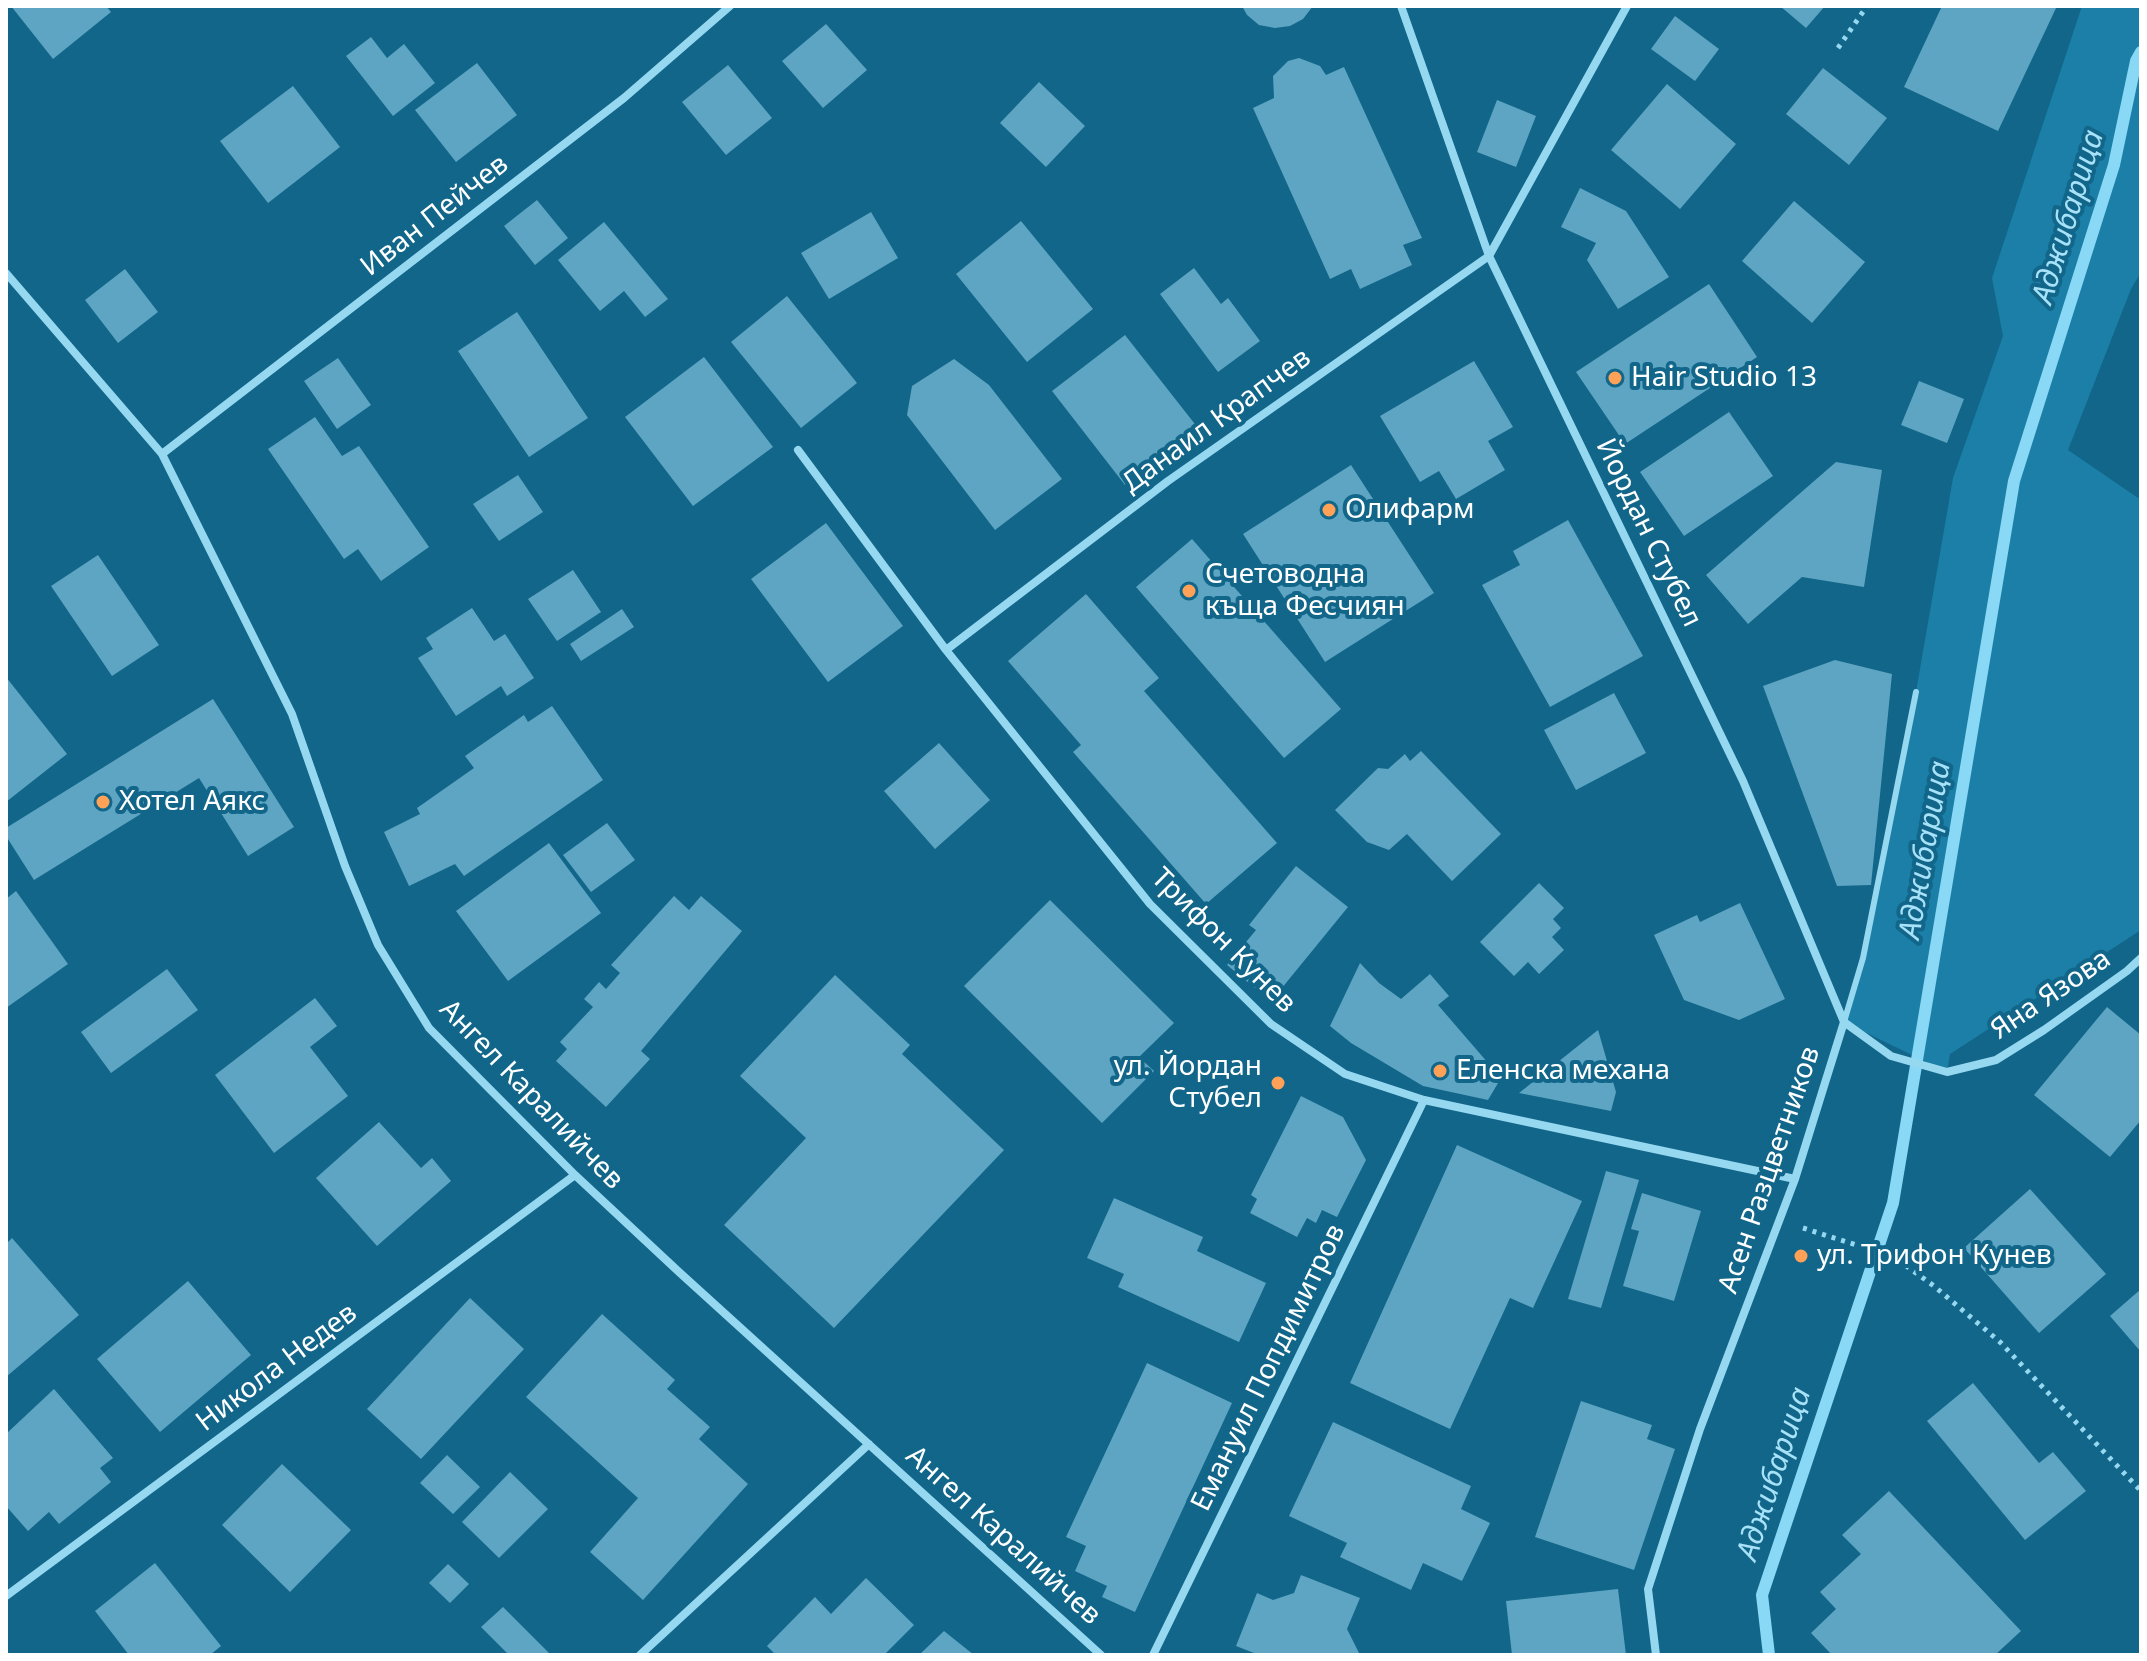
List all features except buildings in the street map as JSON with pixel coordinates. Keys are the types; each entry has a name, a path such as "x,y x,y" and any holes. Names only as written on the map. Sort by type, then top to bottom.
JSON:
{"street":[{"name":"Иван Пейчев","path":"162,454 624,98 730,6"},
{"name":"Йордан Стубел","path":"1401,6 1489,256 1743,781 1844,1022"},
{"name":"Данаил Крапчев","path":"946,650 1168,481 1489,256 1627,6"},
{"name":"Ангел Каралийчев","path":"6,273 162,454 292,714 345,866 378,945 429,1028 575,1175 1101,1655"},
{"path":"798,450 946,650"},
{"name":"Трифон Кунев","path":"946,650 1150,904 1271,1024 1345,1074 1424,1100 1795,1179"},
{"name":"Яна Язова","path":"1844,1022 1891,1056 1947,1072 1996,1060 2044,1030 2141,958"},
{"name":"Асен Разцветников","path":"1656,1655 1648,1589 1700,1429 1795,1179 1844,1022"},
{"name":"Емануил Попдимитров","path":"1153,1655 1424,1100"},
{"name":"Никола Недев","path":"6,1596 575,1175"},
{"path":"640,1655 869,1444"}],"lane":[{"name":"Асен Разцветников","path":"1844,1022 1863,958 1916,692"}],"path":[{"path":"1838,48 1867,6"},
{"path":"1811,1231 1894,1257 1934,1286 2000,1342 2141,1491"}],"shaded area":[{"path":"2082,6 2141,6 2141,272 2131,289 2068,450 2141,500 2141,930 1950,1054 1947,1072 1844,1022 1863,958 1916,692 1953,478 2003,336 1992,278"}],"waterway":[{"name":"Аджибарица","path":"1769,1655 1762,1595 1893,1203 2014,481 2114,165 2136,61 2141,52"}],"place":[{"name":"Hair Studio 13","path":"1615,378"},
{"name":"Олифарм","path":"1329,510"},
{"name":"Счетоводна къща Фесчиян","path":"1189,591"},
{"name":"Хотел Аякс","path":"103,802"},
{"name":"Еленска механа","path":"1440,1071"},
{"name":"ул. Йордан Стубел","path":"1278,1083"},
{"name":"ул. Трифон Кунев","path":"1801,1256"}]}
